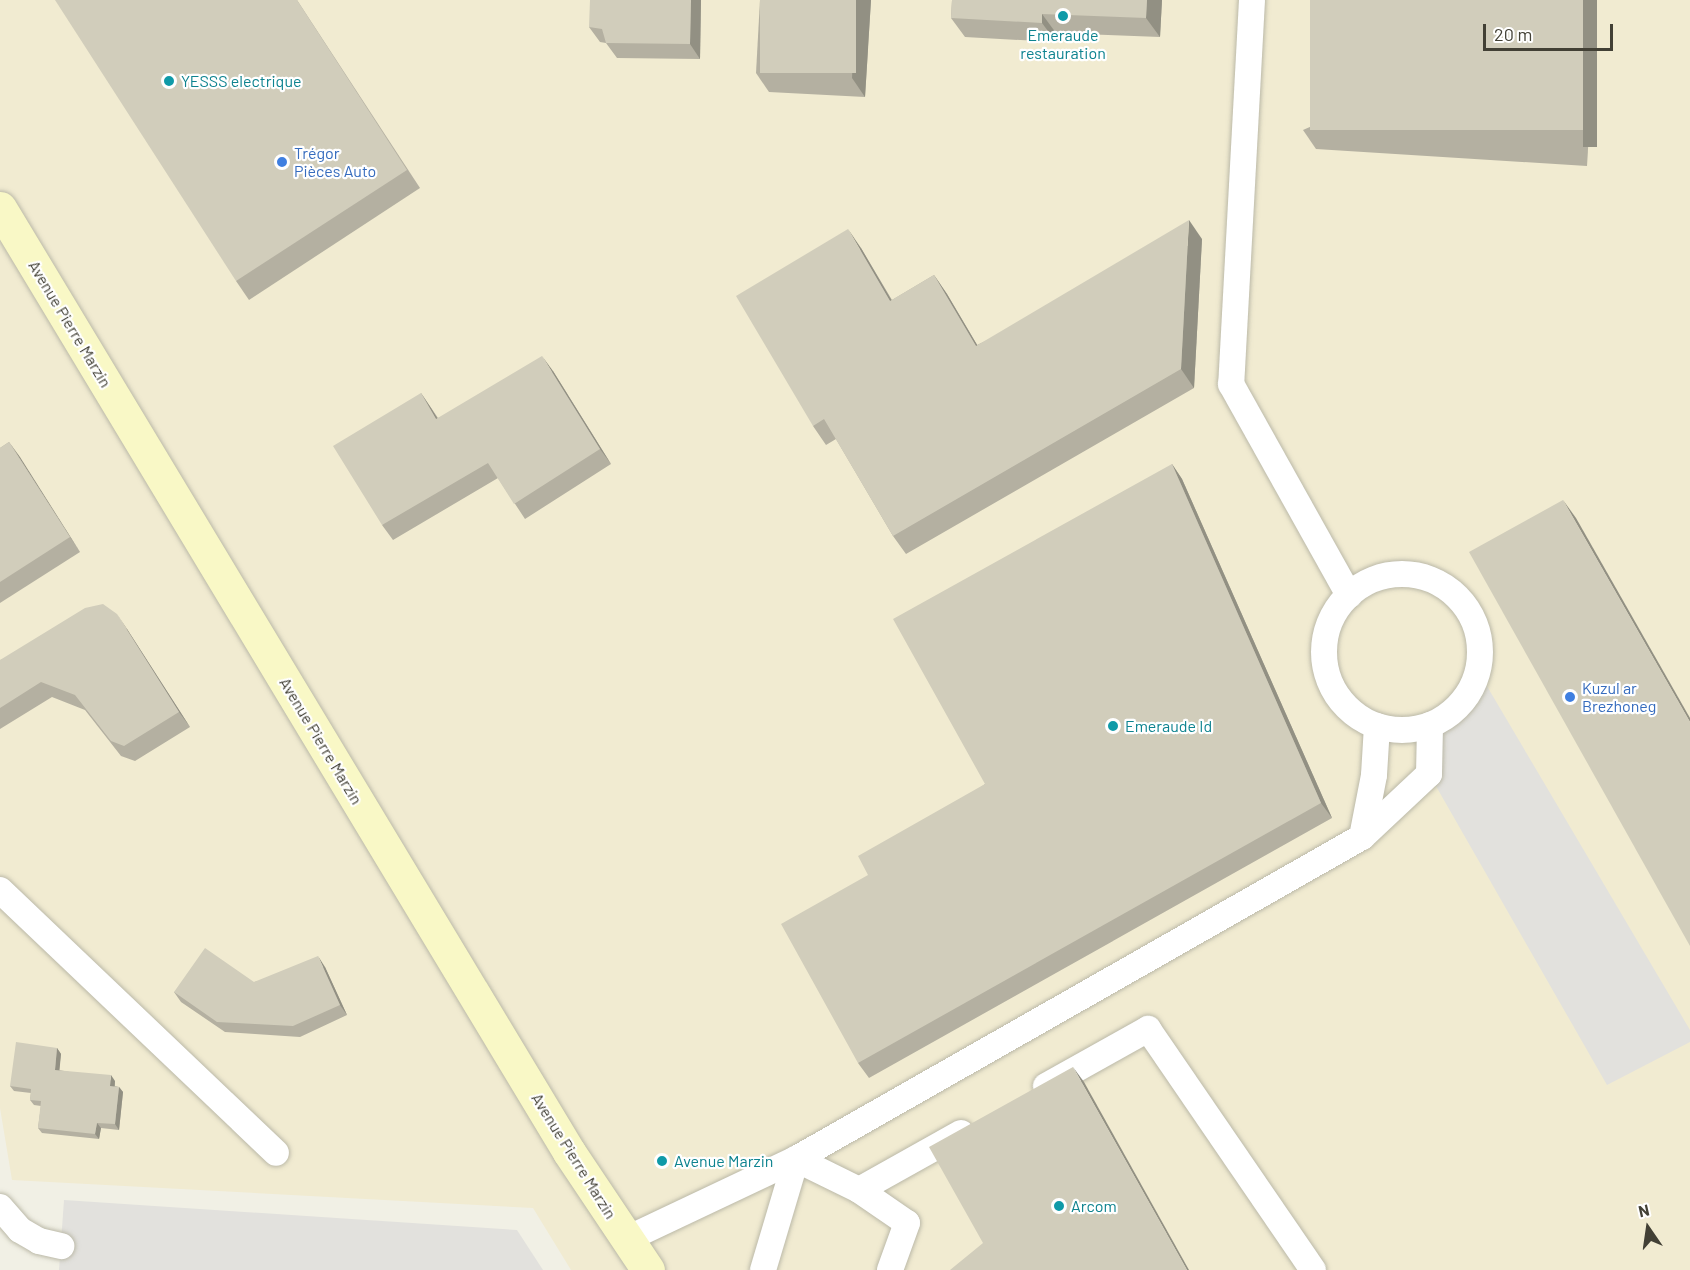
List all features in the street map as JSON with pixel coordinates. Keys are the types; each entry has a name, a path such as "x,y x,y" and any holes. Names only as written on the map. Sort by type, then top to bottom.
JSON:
{"main road":[{"name":"Avenue Pierre Marzin","path":"0,208 557,1131 648,1270"}],"lane":[{"path":"1252,0 1231,384 1349,594"},
{"path":"1404,575 1421,576 1443,585 1462,602 1475,623 1480,647 1478,671 1463,700 1452,713 1430,725 1404,730 1377,726 1353,713 1341,700 1325,668 1324,641 1333,615 1349,594 1372,580 1404,575"},
{"path":"627,1239 796,1160 1362,837 1429,774 1430,725"},
{"path":"1362,837 1374,774 1377,726"},
{"path":"0,890 276,1154"},
{"path":"1024,1098 1148,1029 1313,1270"},
{"path":"859,1190 983,1121"},
{"path":"796,1160 859,1190 907,1223 890,1270"},
{"path":"763,1270 796,1160"},
{"path":"0,1207 20,1230 39,1241 60,1246"}],"shaded area":[{"path":"0,0 1690,0 1690,1270 571,1270 533,1208 12,1180 0,1108"},
{"path":"1478,671 1690,1030 1690,1042 1607,1085 1429,774 1430,725 1452,713 1468,694"},
{"path":"64,1200 517,1230 543,1270 59,1270"}],"building":[{"name":"Trégor Pièces Auto","path":"55,0 297,0 407,170 236,281"},
{"path":"590,0 691,0 690,44 606,43 602,29 589,27"},
{"path":"760,0 856,0 856,73 760,73"},
{"path":"952,0 1147,0 1146,18 1042,14 1042,23 951,18"},
{"path":"1310,0 1583,0 1583,130 1310,130"},
{"path":"1189,220 1181,369 893,536 824,419 813,426 736,296 848,229 890,301 934,275 976,346"},
{"path":"542,356 600,449 514,504 488,463 382,525 333,446 421,393 436,419"},
{"path":"9,442 70,537 0,582 0,448"},
{"name":"Emeraude Id","path":"1172,464 1321,803 858,1063 781,924 868,875 858,856 985,784 893,619"},
{"path":"1563,500 1690,722 1690,946 1469,552"},
{"path":"103,604 117,614 179,712 124,746 111,741 75,695 41,682 0,708 0,660 85,608"},
{"path":"205,948 254,982 318,956 340,1005 293,1026 217,1022 174,992"},
{"path":"16,1042 57,1048 55,1070 111,1075 110,1086 119,1087 115,1124 97,1123 95,1134 38,1128 41,1101 30,1100 31,1089 10,1086"},
{"name":"Arcom","path":"1073,1067 1187,1270 950,1270 983,1243 929,1147"}],"place":[{"name":"Emeraude restauration","path":"1063,16"},
{"name":"YESSS electrique","path":"169,81"},
{"name":"Trégor Pièces Auto","path":"282,162"},
{"name":"Kuzul ar Brezhoneg","path":"1570,697"},
{"name":"Emeraude Id","path":"1113,726"},
{"name":"Avenue Marzin","path":"662,1161"},
{"name":"Arcom","path":"1059,1206"}]}
